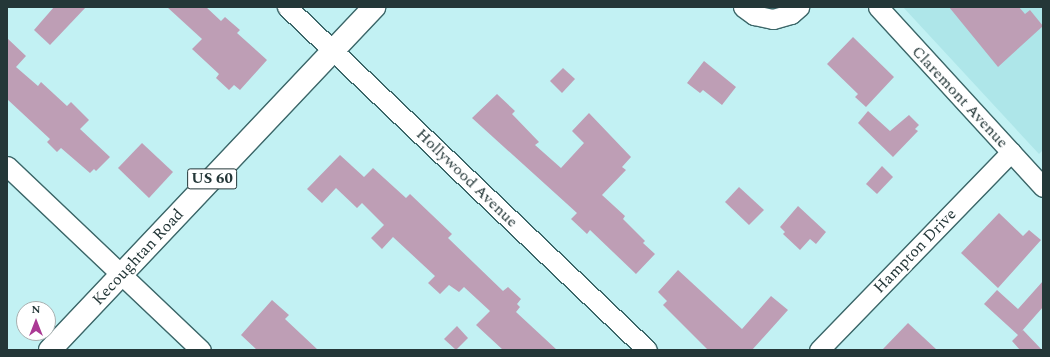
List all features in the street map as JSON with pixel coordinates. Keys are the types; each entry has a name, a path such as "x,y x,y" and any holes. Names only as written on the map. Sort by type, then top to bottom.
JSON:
{"main road":[{"name":"Kecoughtan Road","path":"50,350 374,7"}],"street":[{"name":"Hollywood Avenue","path":"287,7 647,350"},
{"path":"743,7 759,17 773,19 790,14 799,7"},
{"name":"Claremont Avenue","path":"878,7 1043,187"},
{"name":"Hampton Drive","path":"819,350 1011,152"},
{"path":"7,166 201,350"}],"shaded area":[{"path":"903,7 1043,7 1043,150 1039,154"}],"building":[{"path":"54,7 86,7 50,45 34,30"},
{"path":"167,7 206,7 221,21 225,17 240,30 237,33 267,60 240,90 234,85 229,90 216,78 219,74 192,49 202,39"},
{"path":"949,7 1019,7 1025,14 1030,10 1043,26 998,67"},
{"path":"853,37 894,77 866,107 855,97 858,94 827,64"},
{"path":"7,38 26,56 16,67 38,86 41,82 67,106 71,102 89,120 80,129 110,157 96,171 94,169 90,173 61,148 57,152 47,142 50,139 7,99"},
{"path":"704,61 736,87 722,105 703,90 700,93 687,83"},
{"path":"563,68 575,79 562,93 550,81"},
{"path":"497,94 515,111 512,114 539,142 535,145 561,168 584,143 572,131 589,113 631,157 622,167 626,170 602,195 625,216 623,219 645,241 643,243 655,254 636,274 590,230 587,234 571,219 577,213 472,118"},
{"path":"868,111 890,131 909,115 919,125 915,129 918,131 893,157 858,123"},
{"path":"142,143 173,172 149,198 118,168"},
{"path":"340,155 364,177 373,168 406,198 410,194 452,234 448,238 503,291 508,287 521,299 517,304 520,307 516,312 557,350 503,350 476,325 490,311 464,287 459,292 449,285 440,294 428,283 435,276 393,237 382,249 371,238 384,225 362,203 357,208 336,188 322,203 307,189"},
{"path":"882,166 893,177 877,194 866,184"},
{"path":"739,187 764,210 749,225 725,202"},
{"path":"798,206 826,232 816,244 810,239 800,250 783,234 785,232 780,227"},
{"path":"999,213 1023,236 1029,230 1041,240 998,288 961,253"},
{"path":"678,270 742,329 771,296 788,310 752,350 708,350 663,305 667,301 658,292"},
{"path":"1043,281 1043,307 1021,332 1023,330 1042,350 1020,350 1012,341 1018,335 984,304 997,290 1018,309"},
{"path":"272,300 289,315 285,319 318,350 257,350 241,335"},
{"path":"908,323 937,350 882,350"},
{"path":"457,326 468,338 456,350 444,339"}]}
